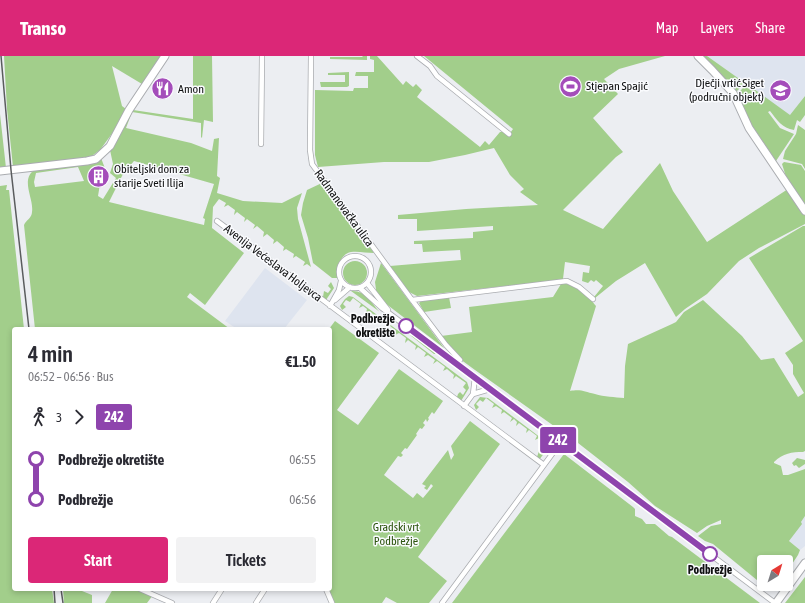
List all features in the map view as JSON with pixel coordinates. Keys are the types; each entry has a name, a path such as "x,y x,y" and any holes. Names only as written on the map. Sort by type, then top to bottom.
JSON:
{"street":[{"path":"0,171 87,161 101,156 114,140 129,110 165,56"},
{"path":"261,144 262,56"},
{"name":"Radmanovačka ulica","path":"311,56 310,150 312,164 412,300 446,345 460,360"},
{"path":"417,56 430,66 436,76 509,134"},
{"path":"698,56 733,93 750,128 805,211"},
{"name":"Avenija Većeslava Holjevca","path":"217,221 544,465"},
{"path":"353,256 363,259 367,263 371,273 367,283 360,288 350,288 341,281 339,276 340,265 343,261 353,256"},
{"name":"Avenija Većeslava Holjevca","path":"334,301 341,281"},
{"path":"412,300 567,281 579,287 593,299"},
{"path":"367,283 384,306 394,316"},
{"name":"Avenija Većeslava Holjevca","path":"330,306 350,288"},
{"path":"360,288 382,308 776,603 805,563"},
{"path":"474,394 475,377"},
{"path":"464,406 474,394 490,389"},
{"path":"442,603 561,442"},
{"path":"145,591 172,603"},
{"path":"213,603 221,591"},
{"path":"256,603 264,591"},
{"path":"327,591 332,603"}],"shaded area":[{"name":"Dječji vrtić Siget (područni objekt)","path":"707,56 805,56 805,96 790,116"},
{"path":"265,268 307,300 286,327 234,327 225,321"},
{"path":"805,516 805,546 800,550 789,541"}],"green space":[{"path":"4,56 161,56 142,84 112,66 122,106 126,109 119,124 100,150 89,158 13,167 7,109"},
{"path":"193,56 212,56 213,122 204,120 202,138 201,123 132,112 126,128 191,143 212,151 214,139 219,138 217,176 220,178 217,193 243,201 282,203 302,193 297,208 298,219 311,267 307,264 303,266 305,262 296,256 293,258 294,254 286,249 283,251 284,247 277,241 273,244 274,240 267,234 263,237 264,232 257,226 253,229 255,225 247,219 244,222 245,218 237,212 234,215 235,210 228,205 224,207 226,203 219,199 213,207 212,228 244,253 205,305 190,293 187,297 227,327 35,327 24,225 31,216 32,212 28,185 30,175 33,171 91,163 101,158 106,171 94,167 88,176 100,184 98,196 103,199 116,178 110,173 113,164 110,150 133,110 193,119","holes":["134,161 214,184 203,218 205,219 204,225 109,202 123,174","78,167 84,181 35,187 34,182 36,173"]},
{"path":"367,56 367,60 330,59 330,57"},
{"path":"370,56 377,56 403,85 406,81 413,87 416,84 422,90 417,97 480,147 485,141 489,145 500,132 503,132 508,136 513,129 424,56 665,56 619,69 604,79 618,94 593,118 623,152 616,157 563,210 603,229 660,163 673,191 707,242 788,189 805,215 805,224 759,248 739,261 707,294 676,317 645,263 616,281 595,298 594,297 603,286 596,280 594,282 591,280 588,283 582,281 583,272 589,273 590,266 565,262 563,279 417,296 409,292 390,266 461,260 460,250 423,252 422,244 414,244 414,241 473,238 473,232 493,230 493,226 417,231 417,219 398,219 398,215 538,205 520,192 524,189 510,175 494,148 429,162 384,162 318,167 315,155 315,90 353,91 354,88 368,88 368,76 355,76 356,72 374,72 374,60 370,59"},
{"path":"701,56 707,56 745,83 735,93"},
{"path":"349,72 349,86 321,87 320,82 345,82 345,75 328,75 328,73"},
{"path":"747,84 790,115 805,96 805,115 800,122 797,120 794,130 783,125 770,111 768,112 780,128 794,134 776,161 751,124 740,101 741,99 738,93"},
{"path":"0,114 6,168 0,168"},
{"path":"798,125 805,130 805,169 802,164 783,159 785,151 796,134"},
{"path":"784,162 801,165 805,171 805,206 787,180 782,164"},
{"path":"324,182 325,187 351,217 374,253 347,253 338,266 338,278 332,278 313,263 308,238 301,215 307,190"},
{"path":"7,185 6,190 9,190 24,327 12,327 12,591 52,591 54,603 0,603 0,186"},
{"path":"805,226 805,451 784,455 777,459 774,463 781,466 783,475 788,475 805,469 805,516 801,522 802,524 789,541 800,550 793,562 793,555 757,555 757,580 713,544 698,536 711,526 721,524 721,520 707,526 697,533 655,506 628,482 578,443 460,359 441,336 472,332 469,307 553,297 561,284 571,285 581,290 596,306 570,391 574,390 602,396 624,398 625,366 628,344 676,322 684,312 703,300 742,336 761,360 774,358 798,397 804,393 793,374 793,365 785,353 803,341 749,258"},
{"path":"355,261 360,262 366,268 366,278 360,284 355,285 350,284 344,278 343,273 344,268 350,262"},
{"path":"381,263 444,348 377,297 375,282"},
{"path":"331,282 334,288 326,300 323,297 324,291 328,293 331,289 328,286"},
{"path":"351,291 356,291 364,295 380,312"},
{"path":"349,296 353,297 467,382 469,388 461,401 457,397 460,392 463,395 466,390 463,387 466,383 456,376 453,379 454,375 447,369 443,371 445,367 437,361 433,364 435,360 428,355 424,357 426,353 418,347 415,350 416,346 408,340 405,343 406,338 399,333 395,335 396,331 389,325 385,328 387,324 379,318 375,320 377,317 369,311 366,313 367,309 363,306 359,308 361,304 353,298 350,302 346,300 343,304 346,307 342,310 340,306"},
{"path":"449,297 451,308 424,312 419,303 422,300"},
{"name":"Gradski vrt Podbrežje","path":"335,321 379,353 337,410 358,425 399,369 443,401 434,414 432,412 427,422 426,419 423,423 425,425 422,429 420,428 407,449 405,448 401,453 403,455 401,457 398,456 384,475 413,498 417,493 423,498 433,486 431,484 427,490 424,488 426,486 422,484 448,450 451,460 454,455 451,446 470,421 500,444 418,557 447,581 429,603 397,603 386,597 382,603 333,603 329,591 332,591 332,327 330,327"},
{"path":"410,335 418,338 436,354 434,354"},
{"path":"480,397 488,398 545,441 547,448 540,459 537,457 539,451 542,454 546,449 543,446 545,443 539,438 535,440 537,436 529,430 526,433 527,429 519,423 516,426 517,422 514,419 510,422 512,418 504,412 501,414 502,410 496,406 492,408 494,404 486,398 483,402 480,400 476,404 479,407 476,410 474,405"},
{"path":"564,454 633,507 635,509 635,516 642,519 646,524 655,524 760,603 452,603"},
{"path":"797,458 805,460 805,464 799,468 796,465 794,466 792,463"},
{"path":"805,577 805,603 785,603"},
{"path":"63,591 82,591 92,595 92,603 64,603"},
{"path":"112,591 144,591 153,595 147,603 105,603"}],"railway":[{"path":"1,56 11,170 29,327"},
{"path":"54,591 55,603"},
{"path":"61,591 63,603"}],"bus line":[{"name":"242","path":"406,326 710,554"}],"place":[{"name":"Stjepan Spajić","path":"570,86"},
{"name":"Amon","path":"163,89"},
{"name":"Dječji vrtić Siget (područni objekt)","path":"780,90"},
{"name":"Obiteljski dom za starije Sveti Ilija","path":"98,176"},
{"name":"Podbrežje okretište","path":"406,326"},
{"name":"Podbrežje","path":"710,554"}]}
